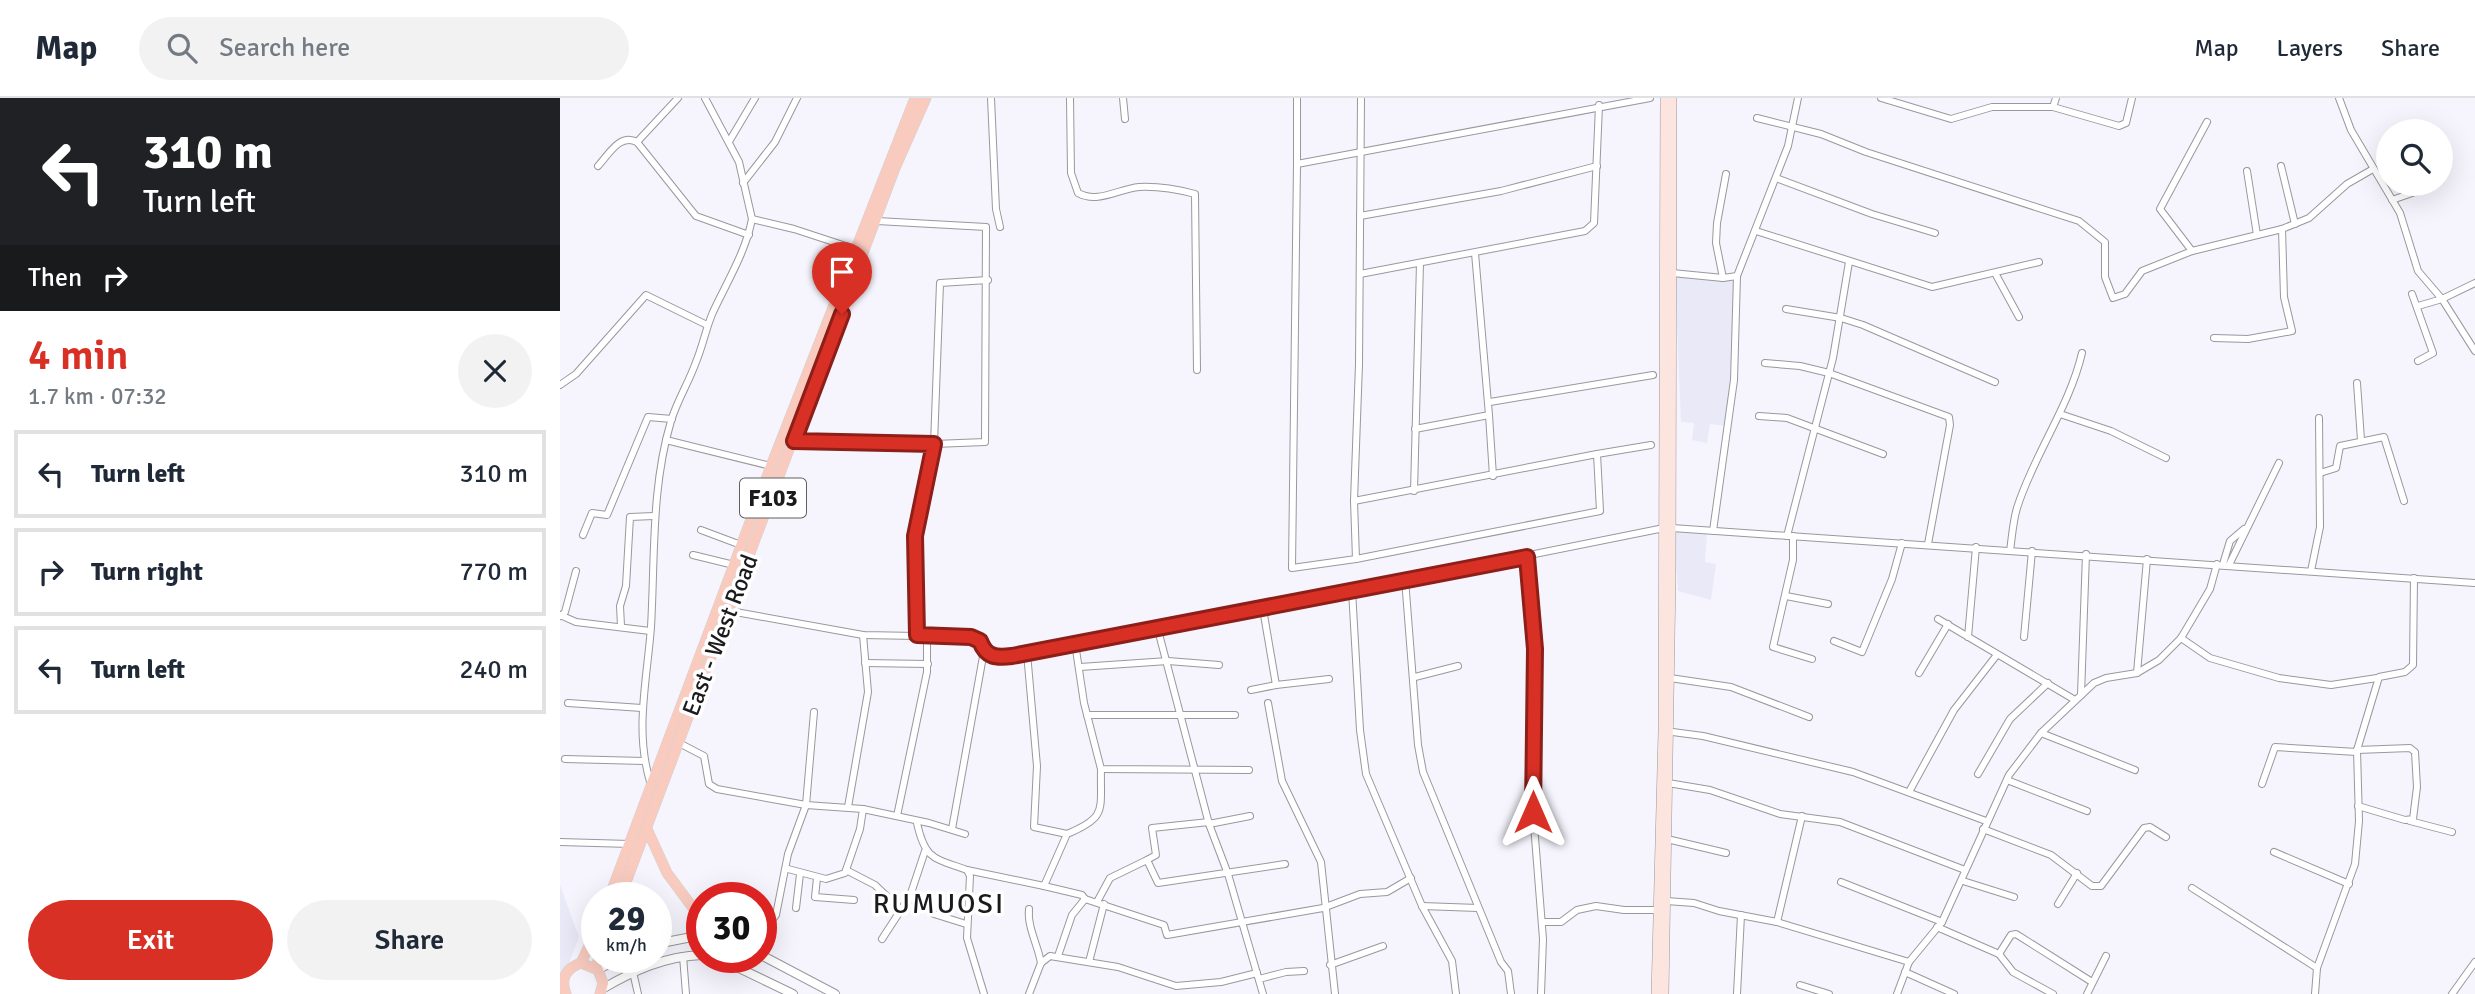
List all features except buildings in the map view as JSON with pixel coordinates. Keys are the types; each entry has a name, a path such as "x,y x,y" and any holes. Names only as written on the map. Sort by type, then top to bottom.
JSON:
{"main road":[{"name":"East - West Road","path":"615,882 771,466 915,98"},
{"name":"East - West Road","path":"626,882 895,168 926,98"},
{"path":"1656,994 1670,678 1665,98"},
{"path":"1664,994 1668,783 1666,731 1672,98"},
{"path":"646,827 667,873 686,899"},
{"path":"563,991 566,972 581,963"},
{"path":"599,973 601,992"}],"street":[{"path":"637,142 678,98"},
{"path":"730,140 755,98"},
{"path":"743,183 775,142 797,98"},
{"path":"991,98 996,209 1000,227"},
{"path":"1070,98 1071,173 1078,193 1092,198 1131,188 1170,187 1195,194 1197,370"},
{"path":"1123,98 1125,119"},
{"path":"1297,98 1292,568 1356,559 1595,514 1600,512 1597,454"},
{"path":"1356,559 1354,501 1361,98"},
{"path":"1297,164 1599,105 1650,98"},
{"path":"1713,531 1734,380 1737,276 1794,126 1798,98"},
{"path":"1881,98 1951,119 1992,107 2053,107 2119,126 2126,123 2132,98"},
{"path":"2053,107 2056,98"},
{"path":"2339,98 2351,130 2406,227 2418,271 2442,299 2475,351"},
{"path":"652,786 644,761 642,708 650,631 654,516 666,440 671,419 697,362 707,325 749,235 752,219 730,140 709,100"},
{"path":"1360,274 1585,232 1594,223 1599,105"},
{"path":"1757,118 1794,126 2079,221 2105,242 2105,277 2113,298 2125,294 2142,271 2192,251 2282,229 2309,218 2347,184 2373,169"},
{"path":"2192,251 2160,209 2207,122"},
{"path":"598,166 624,138 637,142 696,216 749,235"},
{"path":"1360,216 1501,191 1597,166"},
{"path":"2281,166 2295,224"},
{"path":"2247,171 2257,235"},
{"path":"1723,278 1717,247 1717,223 1726,174"},
{"path":"1776,178 1872,214 1935,233"},
{"path":"2392,200 2404,196"},
{"path":"752,219 794,229 855,249"},
{"path":"794,441 934,444 985,442 988,280 986,227 877,221"},
{"path":"2214,338 2248,339 2292,331 2284,298 2282,229"},
{"path":"1756,231 1932,287 2039,262"},
{"path":"1475,253 1490,402 1493,475"},
{"path":"1812,660 1773,648 1793,560 1790,536 1841,318 1849,262"},
{"path":"1414,491 1420,263"},
{"path":"1672,273 1723,278 1737,276"},
{"path":"1995,273 2019,317"},
{"path":"917,635 915,536 934,444 940,283 988,280"},
{"path":"2418,306 2442,299 2475,283"},
{"path":"2412,294 2432,353 2418,361"},
{"path":"560,384 576,374 646,295 707,325"},
{"path":"1786,309 1841,318 1995,382"},
{"path":"2010,551 2016,510 2074,384 2082,353"},
{"path":"1765,363 1800,366 1829,373 1951,418 1928,544"},
{"path":"1490,402 1653,376"},
{"path":"2357,383 2361,440"},
{"path":"2060,414 2111,431 2166,458"},
{"path":"1415,429 1489,415"},
{"path":"1759,416 1787,418 1814,426 1883,454"},
{"path":"583,535 592,513 607,515 648,417 671,419"},
{"path":"2311,571 2320,527 2319,418"},
{"path":"2320,473 2336,468 2340,446 2380,437 2387,441 2404,501"},
{"path":"666,440 771,466"},
{"path":"1354,501 1651,445"},
{"path":"1897,994 1909,962 1940,924 1963,881 1986,821 2007,780 2041,733 2081,695 2106,678 2137,673 2159,660 2181,638 2223,564 2230,541 2246,528 2279,464"},
{"path":"621,626 620,606 626,586 631,517 654,516"},
{"path":"984,651 1000,657 1027,653 1668,528 2086,554 2475,583"},
{"path":"701,530 741,545"},
{"path":"1834,641 1862,652 1892,579 1902,543"},
{"path":"1968,637 1976,547"},
{"path":"2024,637 2032,551"},
{"path":"2081,695 2086,554"},
{"path":"694,555 734,565"},
{"path":"1527,557 1535,649 1533,812 1542,922 1541,994"},
{"path":"2137,673 2147,559"},
{"path":"560,616 565,612 576,571"},
{"path":"2181,638 2210,658 2279,678 2332,685 2405,672 2413,665 2414,578"},
{"path":"1405,579 1415,677 1418,746 1423,772 1501,962 1508,971 1511,994"},
{"path":"1352,590 1360,730 1366,774 1422,905 1452,961 1456,994"},
{"path":"1786,596 1828,604"},
{"path":"1263,609 1276,685"},
{"path":"730,611 863,635 971,637 980,641 984,651 952,829"},
{"path":"560,616 576,622 650,631"},
{"path":"1938,618 1996,656 2048,682 2075,700"},
{"path":"1919,673 1948,624"},
{"path":"1158,629 1209,823 1228,874 1263,994"},
{"path":"848,807 868,692 863,635"},
{"path":"897,816 928,664 927,635"},
{"path":"1027,653 1037,766 1034,827 1067,834 1089,825 1098,816 1101,769 1087,715 1075,643"},
{"path":"1909,792 1954,710 1996,656"},
{"path":"1080,667 1168,661 1219,665"},
{"path":"865,663 928,664"},
{"path":"1415,677 1458,666"},
{"path":"1670,678 1731,687 1809,717"},
{"path":"2315,994 2317,968 2355,864 2357,751 2377,678"},
{"path":"1251,690 1329,679"},
{"path":"1978,774 2010,719 2048,682"},
{"path":"1268,703 1282,781 1321,862 1335,994"},
{"path":"568,704 642,708"},
{"path":"777,911 788,869 788,854 806,806 814,712"},
{"path":"1087,715 1181,718 1235,715"},
{"path":"1666,731 1725,741 1853,772 1986,821"},
{"path":"2041,733 2135,770"},
{"path":"679,743 704,756 709,784 717,789 806,806 863,809 965,834"},
{"path":"2262,784 2275,747 2357,751 2413,749 2417,787 2415,816 2409,821"},
{"path":"565,759 644,761"},
{"path":"1101,769 1249,770"},
{"path":"2007,780 2087,811"},
{"path":"1668,783 1710,790 1780,814 1854,827 1965,870"},
{"path":"2358,806 2452,832"},
{"path":"788,869 817,878 841,876 846,870 860,829 863,809"},
{"path":"1089,962 1100,903 1110,878 1156,855 1152,828 1250,816"},
{"path":"1777,922 1802,816"},
{"path":"917,823 925,851 933,858 967,870 1082,895 1084,899 1164,925 1167,935 1324,908 1360,894 1387,892 1411,878"},
{"path":"1983,829 2051,855 2092,886 2101,886 2144,828 2150,827 2166,837"},
{"path":"1044,886 1052,862 1067,834"},
{"path":"1667,839 1726,853"},
{"path":"560,842 630,844"},
{"path":"882,939 909,897 925,851"},
{"path":"2274,852 2349,884"},
{"path":"1147,860 1158,883 1285,864"},
{"path":"846,870 875,885 901,910"},
{"path":"967,870 970,901 966,924 984,994"},
{"path":"2058,904 2077,873"},
{"path":"796,908 800,874"},
{"path":"817,878 815,897 854,900"},
{"path":"1963,881 2014,897"},
{"path":"1841,882 1940,924 1999,954 2013,972 2053,994"},
{"path":"2192,888 2317,968"},
{"path":"909,897 934,914 966,924"},
{"path":"1058,956 1072,915 1084,899"},
{"path":"1666,901 1694,904 1777,922 1909,962"},
{"path":"1422,905 1478,908"},
{"path":"1542,922 1561,922 1577,910 1596,906 1624,910 1658,909"},
{"path":"1029,909 1028,919 1041,963"},
{"path":"1737,994 1741,915"},
{"path":"1999,954 2011,935 2016,934 2092,982"},
{"path":"1330,965 1384,946"},
{"path":"683,956 686,994"},
{"path":"672,960 686,956"},
{"path":"1029,994 1041,963 1050,956 1118,967 1176,986 1304,971"},
{"path":"2088,994 2106,956"},
{"path":"2452,994 2475,962"},
{"path":"777,963 835,994"},
{"path":"1905,972 1954,994"},
{"path":"601,992 631,973"},
{"path":"633,973 638,994"},
{"path":"747,973 779,990 793,994"},
{"path":"1800,985 1829,994"}],"shaded area":[{"path":"1675,276 1736,281 1727,426 1710,424 1707,443 1692,440 1694,423 1681,422"},
{"path":"1673,530 1707,533 1705,562 1716,564 1711,600 1678,591"},
{"path":"560,885 579,937 560,987"}],"district":[{"name":"RUMUOSI","path":"939,903"}],"route":[{"path":"842,314 794,441 934,444 925,476 915,536 917,635 971,637 980,641 984,651 992,656 1012,656 1527,557 1535,649 1533,812"}]}
